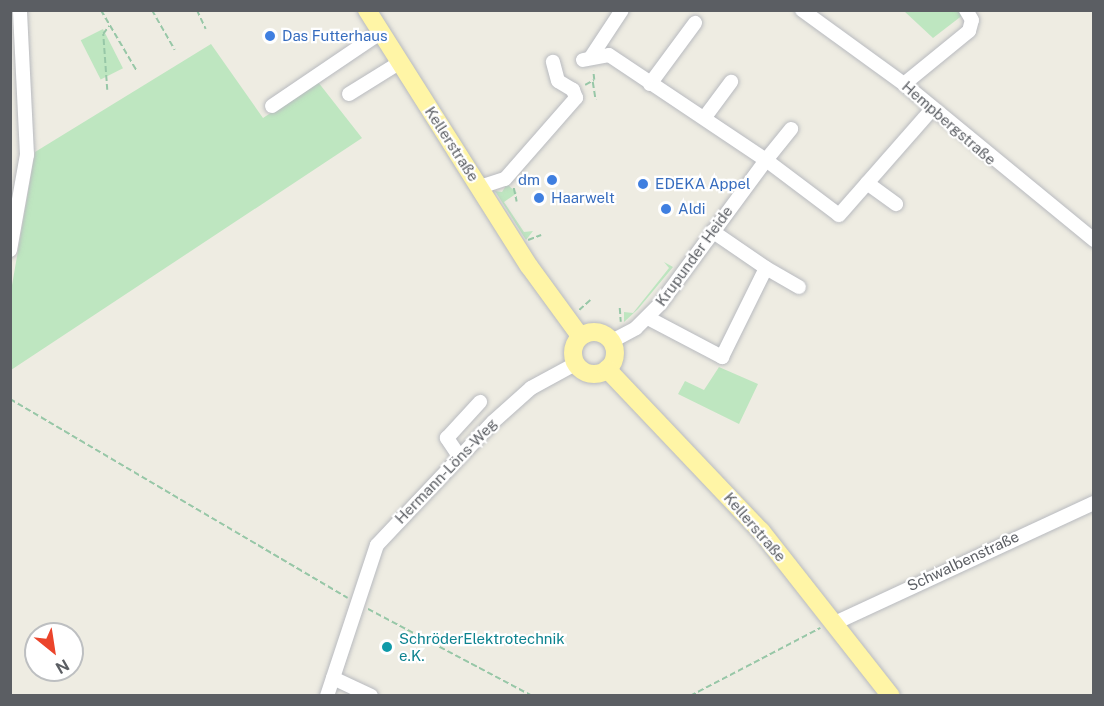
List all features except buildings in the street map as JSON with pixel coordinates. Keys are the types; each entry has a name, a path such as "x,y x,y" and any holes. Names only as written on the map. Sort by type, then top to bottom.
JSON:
{"main road":[{"name":"Kellerstraße","path":"367,10 480,187 580,336"},
{"path":"617,334 615,356 608,369 587,373 576,364 573,349 580,336 617,334"},
{"name":"Kellerstraße","path":"608,369 761,531 891,696"}],"street":[{"path":"10,250 27,155 20,10"},
{"path":"587,58 622,10"},
{"name":"Hempbergstraße","path":"802,10 904,84 1022,187 1094,240"},
{"path":"904,84 969,31 972,20 967,11"},
{"path":"650,84 695,23"},
{"path":"272,106 380,33"},
{"path":"587,58 609,55 650,84 705,117 839,215 933,108"},
{"path":"480,187 505,179 576,98 573,90 558,81 553,62"},
{"path":"350,94 399,63"},
{"path":"705,117 731,82"},
{"name":"Krupunder Heide","path":"617,334 648,318 791,129"},
{"path":"867,183 896,204"},
{"path":"712,231 798,287"},
{"path":"648,318 722,357 766,268"},
{"name":"Hermann-Löns-Weg","path":"327,696 377,545 459,456 531,388 576,364"},
{"path":"459,456 447,438 480,402"},
{"name":"Schwalbenstraße","path":"835,623 1094,502"},
{"path":"333,678 371,696"}],"path":[{"path":"101,10 137,70"},
{"path":"152,10 175,50"},
{"path":"197,10 206,29"},
{"path":"106,90 103,34 110,26"},
{"path":"587,58 596,100"},
{"path":"573,90 593,82"},
{"path":"505,179 520,195 517,201"},
{"path":"525,243 533,234 537,240"},
{"path":"528,247 541,234"},
{"path":"580,310 590,300"},
{"path":"617,334 620,308"},
{"path":"10,399 358,604 532,696"},
{"path":"690,696 835,623"}],"green space":[{"path":"904,11 968,11 933,38"},
{"path":"103,29 123,68 101,80 81,40"},
{"path":"211,44 263,118 318,82 362,138 11,370 11,291 35,152"},
{"path":"507,184 517,193 504,202 524,232 533,231 526,240 495,191 502,192"},
{"path":"664,262 673,267 638,309 624,322 624,312 633,313 669,268"},
{"path":"719,367 758,384 739,424 678,394 685,381 704,390"}],"place":[{"name":"Das Futterhaus","path":"270,36"},
{"name":"dm","path":"552,180"},
{"name":"EDEKA Appel","path":"643,184"},
{"name":"Haarwelt","path":"539,198"},
{"name":"Aldi","path":"666,209"},
{"name":"SchröderElektrotechnik e.K.","path":"387,647"}]}
